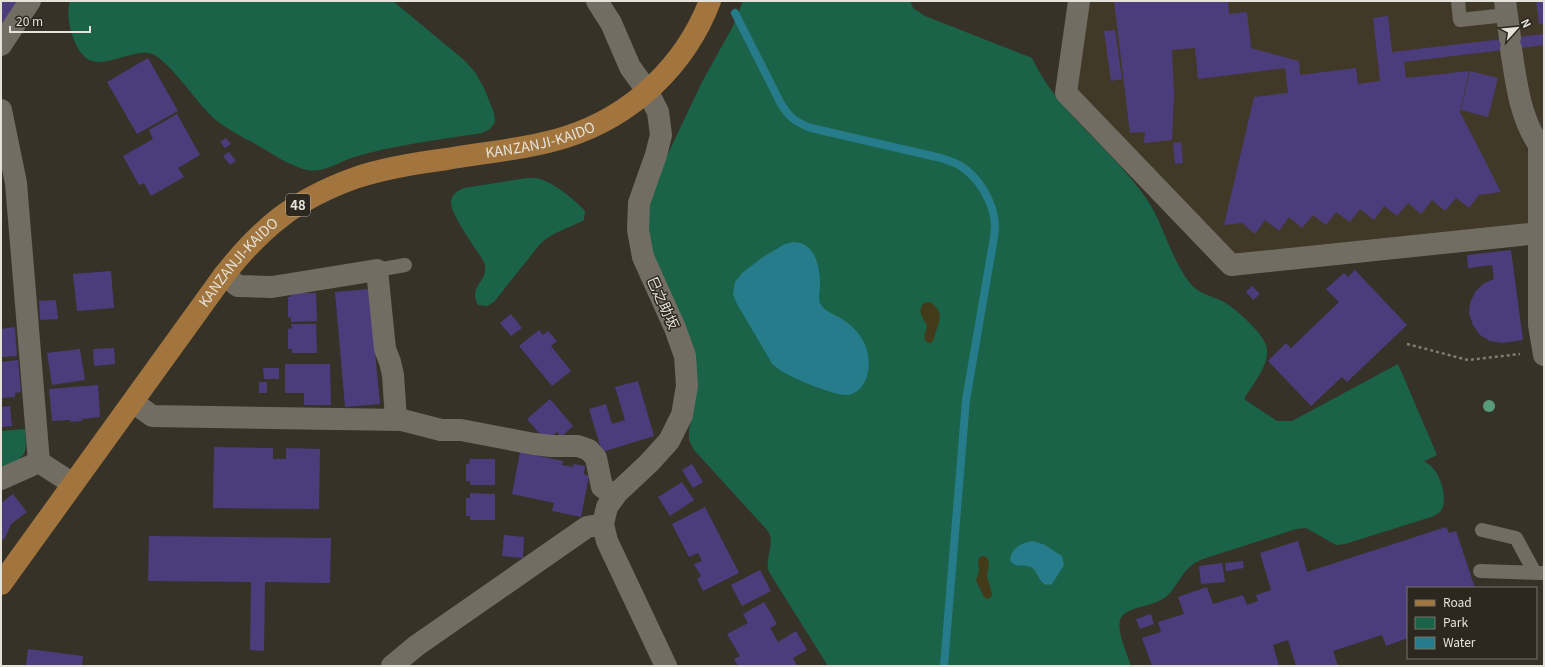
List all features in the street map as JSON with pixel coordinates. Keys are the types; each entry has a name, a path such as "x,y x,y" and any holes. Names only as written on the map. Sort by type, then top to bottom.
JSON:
{"main road":[{"name":"KANZANJI-KAIDO","path":"1,584 224,275 242,252 262,232 283,215 306,200 331,187 357,178 411,164 538,144 591,128 615,115 648,92 676,62 688,45 705,16 710,1"}],"street":[{"path":"1,45 30,1"},
{"name":"巳之助坂","path":"597,1 611,23 630,67 648,92 658,112 660,135 656,156 639,202 638,230 643,257 675,328 685,356 687,386 682,415 669,441 615,496 607,507 603,524"},
{"path":"1079,1 1066,93 1231,265 1539,233"},
{"path":"1506,8 1510,43 1526,122 1531,134 1542,145 1539,233 1539,325 1544,353"},
{"path":"1,110 16,183 39,462"},
{"path":"224,275 238,286 272,286 377,270 385,349 393,375 396,419"},
{"path":"133,402 152,416 396,419 415,422 441,430 461,430 534,444 551,446 578,446 589,450 596,458 602,487 615,496"},
{"path":"1,479 39,462"},
{"path":"39,462 73,484"},
{"path":"392,666 416,646 587,527 603,524 608,541 666,666"}],"lane":[{"path":"1458,1 1460,20 1506,8"},
{"path":"377,270 405,265"},
{"path":"1482,530 1516,538 1539,573"},
{"path":"1480,571 1539,573"}],"path":[{"path":"1407,344 1468,360 1544,353"}],"shaded area":[{"path":"1090,1 1495,1 1509,95 1516,125 1529,154 1529,224 1235,255 1076,89"},
{"path":"1515,1 1544,1 1544,135 1536,119 1522,61"}],"green space":[{"path":"70,1 393,1 464,60 475,72 484,88 494,113 495,122 490,129 482,133 416,143 367,153 324,169 313,171 307,170 282,160 217,121 202,106 171,69 152,54 135,54 98,62 90,60 79,50 70,29 68,14"},
{"path":"743,1 910,1 913,8 925,16 1032,58 1043,78 1056,96 1070,113 1117,162 1146,198 1158,219 1177,263 1190,283 1200,292 1227,304 1247,320 1259,333 1266,345 1266,359 1260,374 1244,399 1277,421 1292,421 1398,364 1437,455 1424,461 1435,471 1441,483 1444,496 1443,508 1440,512 1431,517 1345,544 1336,545 1306,528 1296,529 1196,562 1188,568 1165,598 1135,608 1122,616 1119,627 1120,633 1131,666 828,666 769,572 768,561 771,541 768,531 694,450 689,440 689,430 697,387 653,254 648,229 649,204 666,158 702,82 732,28"},
{"path":"527,178 546,181 564,192 585,211 584,220 556,233 540,244 494,302 487,306 478,305 475,298 475,292 484,274 484,262 454,213 451,201 456,193 464,188"},
{"path":"25,429 26,445 24,454 21,458 1,468 1,431"}],"sand":[{"path":"930,302 937,308 940,315 938,326 931,343 925,341 924,338 927,325 922,317 921,311 924,303"},
{"path":"983,556 987,557 989,564 987,576 992,594 988,599 984,597 976,581 979,571 978,560"}],"water":[{"path":"793,242 806,246 815,256 819,270 819,299 822,306 827,311 847,322 859,334 867,349 869,361 865,381 858,391 853,394 839,394 820,389 781,371 771,362 737,304 733,294 735,282 742,273 763,257 785,244"},
{"path":"1033,541 1045,545 1062,556 1064,565 1052,584 1044,584 1031,567 1014,564 1010,560 1013,552 1018,546"}],"building":[{"path":"1,1 19,1 1,28"},
{"path":"1114,1 1228,1 1229,14 1247,12 1251,48 1299,61 1300,75 1356,68 1358,84 1380,81 1373,18 1388,16 1392,52 1544,34 1544,45 1404,62 1406,78 1469,71 1460,112 1501,192 1479,195 1469,208 1456,198 1445,211 1432,200 1421,214 1408,203 1397,216 1384,206 1374,220 1360,209 1350,222 1336,212 1326,225 1313,215 1302,228 1289,217 1279,231 1265,220 1255,234 1242,223 1224,225 1254,97 1288,93 1285,68 1198,79 1195,48 1172,50 1174,94 1172,140 1144,143 1145,132 1130,133"},
{"path":"1536,1 1544,1 1544,23 1539,24"},
{"path":"1115,30 1122,79 1111,81 1104,31"},
{"path":"148,58 178,111 137,134 107,82"},
{"path":"1470,71 1498,78 1488,117 1461,110"},
{"path":"177,114 200,155 178,168 184,177 151,196 144,183 139,185 123,156 153,139 149,130"},
{"path":"226,138 231,144 225,148 220,142"},
{"path":"1181,142 1183,163 1175,164 1173,143"},
{"path":"229,152 236,161 230,165 223,156"},
{"path":"1511,250 1523,340 1502,343 1490,341 1480,335 1473,325 1469,314 1470,303 1475,292 1483,284 1494,279 1492,265 1468,268 1467,255"},
{"path":"1355,270 1407,325 1347,382 1342,377 1311,406 1268,361 1286,343 1291,348 1339,302 1326,289 1344,273 1348,277"},
{"path":"111,271 114,308 77,311 73,274"},
{"path":"1252,286 1260,294 1253,300 1246,292"},
{"path":"369,289 380,404 345,407 335,292"},
{"path":"291,293 316,293 317,321 291,322 291,317 288,318 288,297 291,297"},
{"path":"56,300 58,319 40,320 39,301"},
{"path":"511,314 522,328 511,336 500,323"},
{"path":"291,324 316,324 317,353 292,353 292,349 288,349 288,329 292,328"},
{"path":"15,327 17,356 1,357 1,329"},
{"path":"539,330 543,335 548,331 557,341 551,346 571,371 552,386 519,346"},
{"path":"114,348 115,364 94,366 93,349"},
{"path":"80,349 85,380 52,385 47,353"},
{"path":"18,360 21,392 15,393 15,397 1,398 1,362"},
{"path":"285,364 330,364 331,405 304,405 304,393 285,393"},
{"path":"263,368 279,368 279,379 264,379"},
{"path":"638,381 654,436 602,452 589,409 606,404 612,424 625,420 615,387"},
{"path":"259,382 267,382 267,393 259,393"},
{"path":"98,385 100,417 70,422 71,420 52,421 49,389"},
{"path":"550,399 573,426 561,437 557,432 546,441 527,419"},
{"path":"10,406 12,426 1,427 1,407"},
{"path":"214,447 273,448 273,459 286,459 286,448 320,449 319,509 213,508"},
{"path":"520,452 563,461 562,465 573,467 573,464 585,466 584,474 589,476 581,517 552,511 554,503 512,494"},
{"path":"470,459 495,459 495,485 470,485 470,481 466,481 466,464 469,464"},
{"path":"692,464 703,482 693,488 682,470"},
{"path":"682,482 694,500 670,516 658,497"},
{"path":"470,493 495,494 495,520 470,520 470,516 466,516 466,498 470,498"},
{"path":"13,494 27,512 11,524 5,538 1,542 1,503"},
{"path":"705,507 739,573 703,591 697,579 701,576 694,564 702,561 698,553 689,557 672,524"},
{"path":"1446,527 1449,533 1456,531 1475,587 1407,587 1407,638 1386,646 1382,635 1333,651 1338,666 1296,666 1288,640 1273,645 1279,666 1152,666 1142,638 1161,632 1158,622 1184,614 1178,597 1207,587 1213,604 1243,595 1247,605 1258,601 1256,595 1271,590 1260,553 1298,541 1307,572"},
{"path":"504,535 524,537 523,558 502,556"},
{"path":"149,536 331,538 330,583 265,582 264,651 250,650 251,582 148,581"},
{"path":"1243,561 1244,568 1226,571 1225,563"},
{"path":"1222,563 1225,582 1201,584 1199,566"},
{"path":"760,570 771,591 742,606 731,585"},
{"path":"764,602 777,624 770,628 778,642 796,631 807,650 793,658 797,666 738,666 734,659 740,656 727,634 748,623 743,614"},
{"path":"1151,614 1154,624 1140,629 1136,619"},
{"path":"28,649 83,656 82,666 26,666"}],"waterway":[{"path":"735,13 781,104 793,119 811,128 941,158 959,165 973,176 984,190 994,215 995,231 966,400 944,666"}]}
